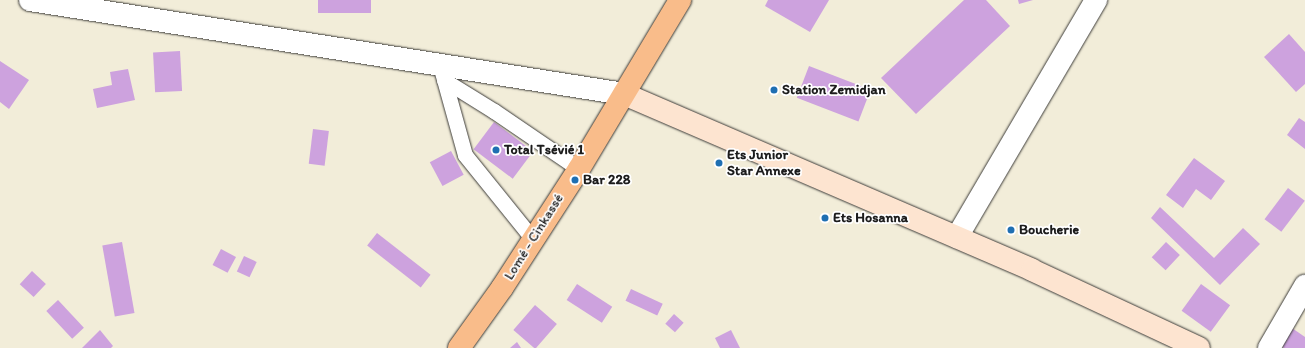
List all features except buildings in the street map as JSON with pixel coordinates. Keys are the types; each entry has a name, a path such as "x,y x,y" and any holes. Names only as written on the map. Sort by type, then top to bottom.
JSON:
{"highway":[{"name":"Lomé - Cinkassé","path":"459,348 502,288 532,238 579,169 680,0"}],"main road":[{"path":"624,94 957,237 1188,346"}],"street":[{"path":"30,0 442,72 624,94"},
{"path":"957,237 1096,0"},
{"path":"1269,348 1305,286"}],"lane":[{"path":"442,72 494,111 579,169"},
{"path":"442,72 464,155 532,238"}],"place":[{"name":"Station Zemidjan","path":"774,90"},
{"name":"Total Tsévié 1","path":"496,150"},
{"name":"Ets Junior Star Annexe","path":"719,163"},
{"name":"Bar 228","path":"575,180"},
{"name":"Ets Hosanna","path":"825,218"},
{"name":"Boucherie","path":"1011,230"}]}
